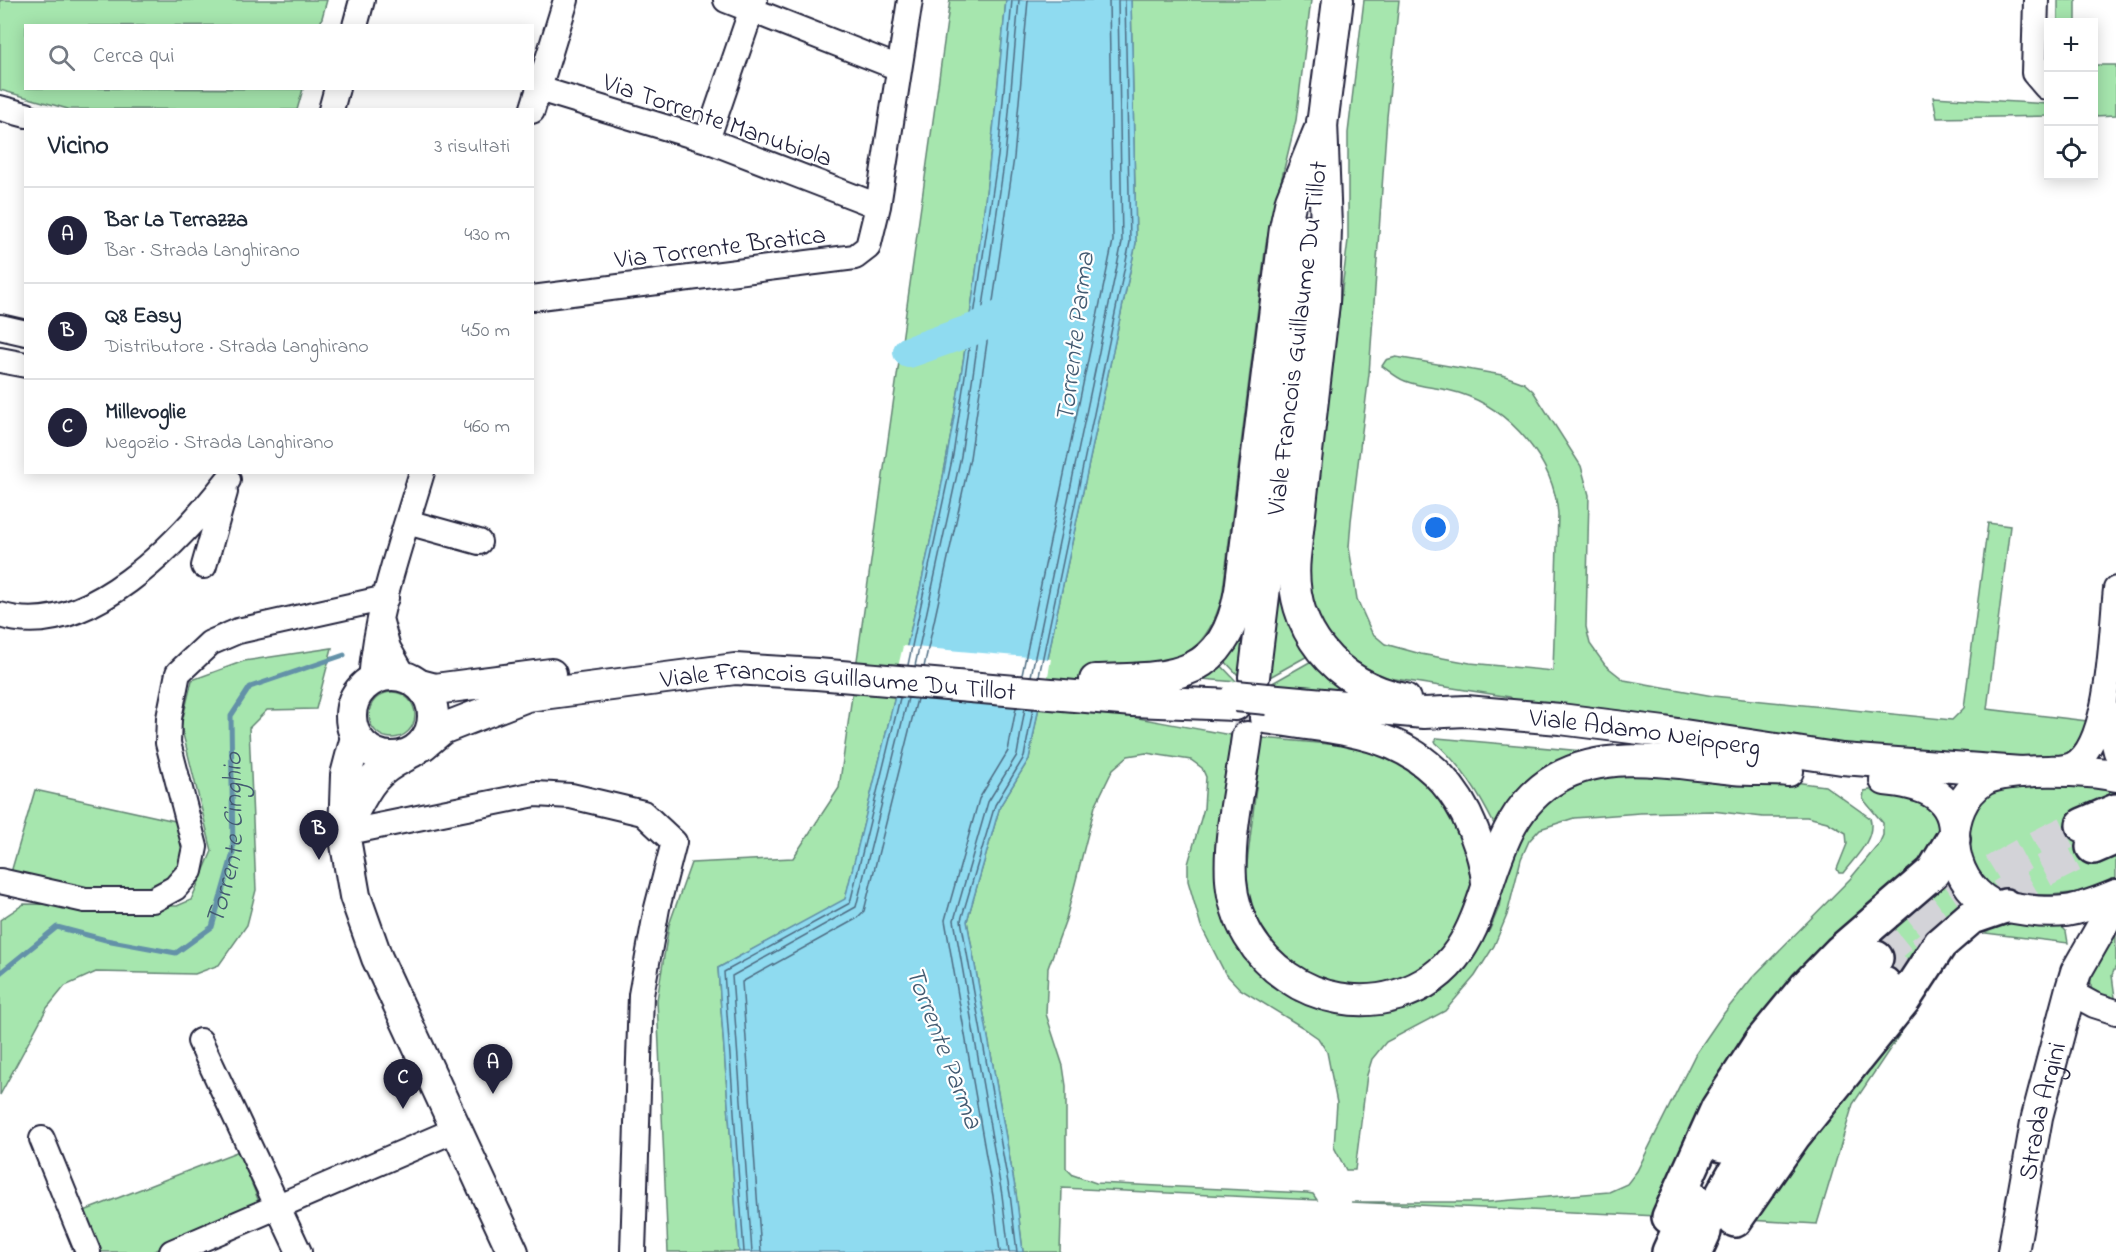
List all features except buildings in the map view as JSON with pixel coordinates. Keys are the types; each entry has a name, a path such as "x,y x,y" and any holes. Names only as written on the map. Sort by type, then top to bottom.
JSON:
{"highway":[{"path":"2097,836 2116,812"},
{"path":"1665,1238 1718,1108 1761,1042 1806,987 1840,952 1933,872 1954,835"},
{"path":"1715,1235 1904,999 1940,944 1970,918 2005,906"},
{"path":"1665,1238 1753,1095 1821,1012 1880,971 1842,1024 1785,1093 1749,1147 1715,1235"}],"main road":[{"name":"Viale Francois Guillaume Du Tillot","path":"345,830 372,781 384,767 414,751 442,729 500,705 541,693 720,670 818,665 1095,680 1135,689 1246,706 1338,0"},
{"path":"1135,689 1193,667 1216,648 1232,623 1240,591 1285,228 1291,200 1322,122"},
{"path":"1322,122 1326,227 1324,303 1293,570 1298,608 1321,652 1360,684 1398,698 1472,712"},
{"name":"Viale Francois Guillaume Du Tillot","path":"412,681 435,689 717,652 747,651 818,665 1135,689"},
{"path":"356,737 369,751 386,758 414,751 432,731 434,714 430,698 412,681 387,675 371,680 358,694 351,712 356,737 346,775 345,830 355,896 377,958 513,1252"},
{"path":"1487,884 1478,842 1468,817 1446,782 1422,759 1405,747 1372,736 1246,706 1232,854 1233,894 1242,923 1259,952 1271,965 1300,987 1334,997 1373,999 1399,994 1426,982 1449,962 1466,940 1478,917 1500,844 1523,807 1543,787 1580,767 1602,761 1623,760 1788,771"},
{"name":"Viale Adamo Neipperg","path":"1246,706 1424,713 1472,712 1629,727 1842,759 2031,772"},
{"name":"Viale Adamo Neipperg","path":"1246,706 1597,737 1744,759 1788,771 1904,782 1923,786 1946,805 1953,819 1954,835"},
{"path":"2116,776 2089,771 2003,773 1983,781 1964,804 1954,835 1958,862 1972,887 1992,904 2052,913 2080,910 2116,895"},
{"name":"Strada Argini","path":"2073,982 2116,902"},
{"name":"Strada Argini","path":"2013,1252 2037,1116 2073,982 2078,940 2070,924 2052,913"}],"street":[{"path":"356,24 362,0"},
{"path":"536,100 566,0"},
{"path":"726,0 754,5 899,68"},
{"name":"Via Torrente Bratica","path":"534,298 855,257 868,247 878,206 910,0"},
{"path":"2036,0 2034,74 2044,85"},
{"path":"707,140 754,5"},
{"path":"332,108 337,90"},
{"name":"Via Torrente Manubiola","path":"536,100 707,140 878,206"},
{"path":"0,108 24,114"},
{"path":"0,327 24,333"},
{"path":"0,360 24,365"},
{"path":"371,680 374,649 421,474"},
{"path":"204,566 229,476"},
{"path":"0,615 47,619 76,612 108,597 197,520 229,476"},
{"path":"407,522 479,542"},
{"path":"2031,772 2072,765 2082,757 2095,739 2104,704 2116,589"},
{"path":"384,609 388,648 412,681"},
{"path":"0,880 85,900 153,900 175,888 190,871 195,847 168,743 169,718 178,673 210,643 238,631 384,609"},
{"path":"2104,704 2116,752"},
{"path":"345,830 535,794 571,796 643,813 674,842 657,908 641,995 633,1252"},
{"path":"2073,982 2094,1005 2116,1012"},
{"path":"201,1041 299,1252"},
{"path":"172,1252 455,1130"},
{"path":"42,1139 88,1252"}],"green space":[{"path":"0,0 327,0 320,24 24,24 24,90 303,90 298,108 64,108 0,90"},
{"path":"950,0 1006,0 989,171 966,342 936,512 912,623 845,900 718,968 739,1252 668,1252 657,1000 669,925 691,863 793,858 839,788"},
{"path":"1131,0 1311,0 1296,120 1266,243 1222,598 1209,629 1192,649 1169,660 1137,667 1132,717 1231,735 1216,876 1224,922 1244,956 1277,989 1296,1001 1340,1012 1460,972 1475,954 1490,929 1499,907 1507,860 1523,820 1589,773 1749,776 1825,786 1870,818 1871,826 1863,847 1843,873 1839,873 1837,869 1847,844 1846,833 1827,822 1807,817 1763,817 1712,811 1640,813 1574,818 1540,829 1529,841 1521,859 1507,915 1494,946 1475,976 1445,1011 1386,1042 1372,1059 1367,1075 1355,1170 1346,1170 1334,1147 1337,1103 1327,1052 1318,1038 1240,989 1225,973 1201,926 1188,881 1188,864 1204,808 1206,777 1202,768 1191,760 1146,753 1128,756 1113,769 1095,806 1066,919 1048,968 1046,1014 1063,1066 1066,1086 1066,1168 1073,1175 1096,1183 1307,1193 1313,1194 1317,1200 1062,1188 1060,1252 1023,1252 1016,1193 967,921 1000,806 1029,759 1054,627 1136,243"},
{"path":"1364,0 1399,0 1387,117 1369,374 1349,547 1357,599 1372,633 1385,644 1421,654 1470,663 1553,671 1558,514 1555,494 1548,475 1526,439 1512,424 1478,401 1459,393 1418,385 1399,378 1382,366 1386,360 1396,357 1502,375 1524,383 1533,391 1581,466 1589,495 1586,627 1590,644 1605,665 1624,680 1713,696 1952,720 1964,708 1988,523 2010,526 1987,709 2087,721 2079,743 2071,752 2049,759 1845,746 1517,704 1510,697 1389,678 1361,665 1338,647 1314,609 1309,589 1309,571 1348,240 1348,133"},
{"path":"2058,0 2076,0 2076,18 2058,18"},
{"path":"2098,65 2116,65 2116,115 2098,116"},
{"path":"1933,97 2044,104 2044,116 1937,118"},
{"path":"1286,533 1311,654 1268,678"},
{"path":"1251,585 1240,675 1238,675 1221,657"},
{"path":"332,648 316,709 267,710 249,728 256,890 247,925 219,965 195,974 96,972 65,986 47,1008 0,1095 0,920 24,904 177,906 191,900 212,851 181,726 192,680 244,661"},
{"path":"1315,659 1353,691 1269,685"},
{"path":"1217,661 1237,682 1201,679"},
{"path":"392,692 408,699 415,715 408,731 392,738 376,731 369,715 376,699"},
{"path":"1262,738 1361,747 1410,766 1460,818 1474,884 1453,938 1426,966 1398,981 1364,986 1328,982 1290,963 1263,933 1250,904 1246,872"},
{"path":"1437,738 1585,752 1495,826 1469,781 1454,761 1435,742"},
{"path":"2010,782 2105,788 2116,791 2116,885 2073,893 2023,895 1997,889 1985,882 1976,872 1971,861 1968,848 1970,822 1984,796"},
{"path":"1876,789 1926,800 1939,821 1939,841 1658,1216 1351,1202 1488,1202 1609,1192 1627,1184 1637,1171 1695,1055 1721,1017 1752,978 1850,879 1879,844 1883,835 1883,823 1863,799 1864,791"},
{"path":"35,790 175,821 187,845 181,871 146,888 85,888 10,876"},
{"path":"1947,878 1968,901 1758,1161 1790,1019"},
{"path":"1986,920 2060,925 2066,931 2068,943 1977,932 1957,949 1853,1104 1817,1224 1748,1220 1942,955"},
{"path":"2116,935 2116,966 2112,975 2116,1005 2092,991 2091,975 2097,961"},
{"path":"239,1151 261,1207 152,1252 95,1252 79,1213"}],"water":[{"name":"Torrente Parma","path":"1006,0 1131,0 1136,243 1054,627 1029,759 1000,806 967,921 1016,1193 1023,1252 739,1252 718,968 845,899 912,623 947,456 982,228"}],"pier":[{"path":"903,646 1051,659 1042,710 891,696"}],"waterway":[{"name":"Torrente Cinghio","path":"909,352 977,328 1003,315"},
{"name":"Torrente Cinghio","path":"0,973 57,927 106,940 176,953 212,927 233,853 231,716 250,687 344,655"}],"tunnel":[{"path":"1247,737 1254,677"},
{"path":"1876,958 1949,900 1975,883 2028,852 2083,825"},
{"path":"1884,984 1932,944 1983,908 2064,860 2093,847"}],"place":[{"name":"Q8 Easy","path":"319,860"},
{"name":"Bar La Terrazza","path":"493,1094"},
{"name":"Millevoglie","path":"403,1109"}]}
